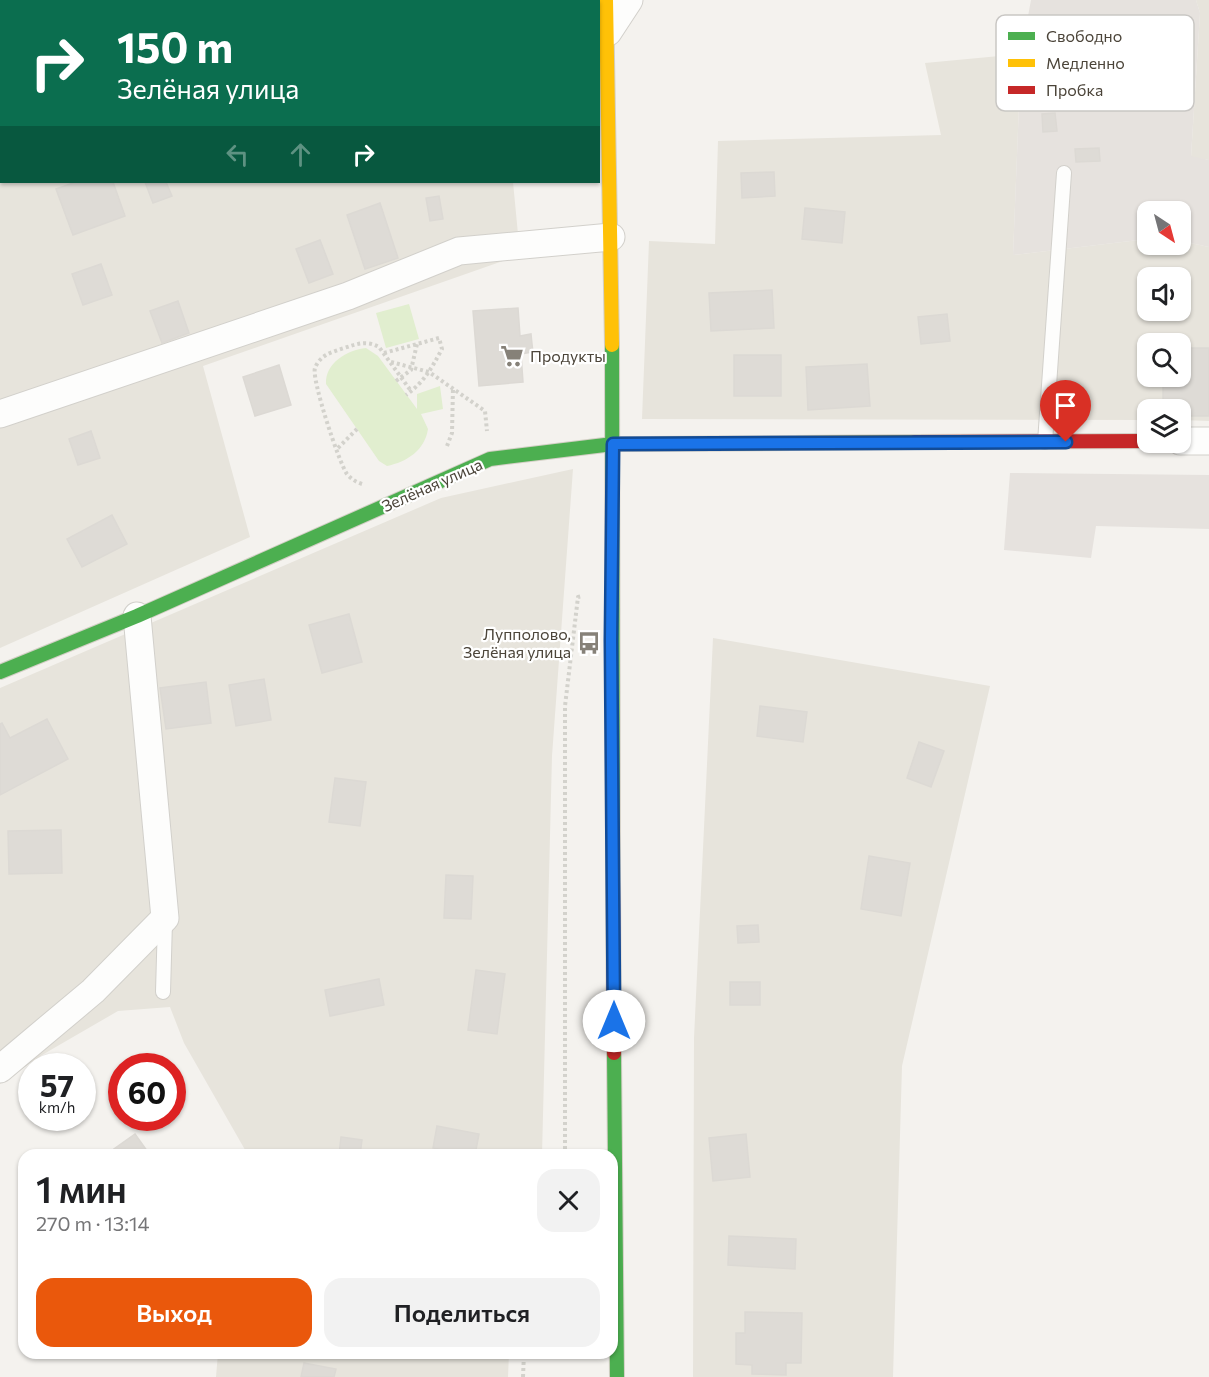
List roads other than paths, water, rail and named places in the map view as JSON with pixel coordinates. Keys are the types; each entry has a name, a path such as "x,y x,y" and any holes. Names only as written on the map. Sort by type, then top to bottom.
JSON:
{"main road":[{"path":"606,0 613,444 616,1149"},
{"name":"Зелёная улица","path":"0,672 137,616 489,459 613,444 1137,441"},
{"path":"617,1359 617,1377"}],"street":[{"path":"608,32 629,0"},
{"path":"0,414 348,296 459,251 611,237"},
{"path":"1191,441 1209,441"},
{"path":"0,1069 93,991 165,918 137,616"}],"lane":[{"path":"1045,442 1064,173"},
{"path":"163,992 165,918"}],"place":[{"name":"Продукты","path":"512,356"},
{"name":"Лупполово, Зелёная улица","path":"589,643"}]}
